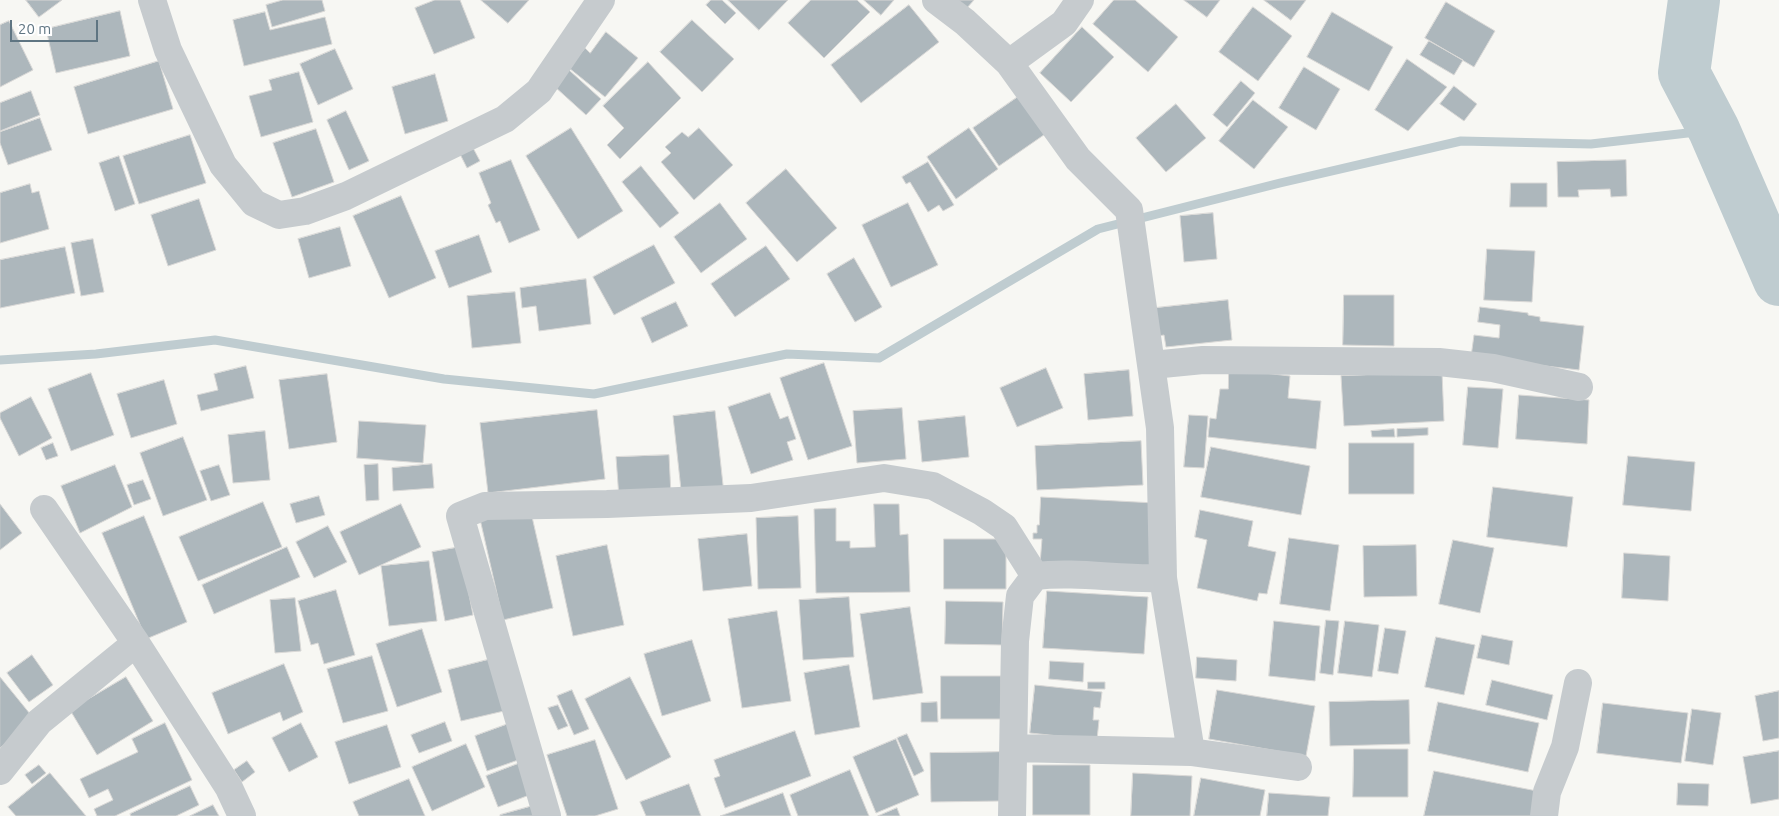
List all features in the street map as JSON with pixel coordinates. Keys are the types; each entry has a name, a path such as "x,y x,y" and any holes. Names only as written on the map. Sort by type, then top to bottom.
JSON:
{"street":[{"path":"152,0 168,50 223,165 254,203 279,214 305,211 346,196 505,119 539,91 601,0"},
{"path":"936,0 965,22 1009,63 1078,159 1131,219 1160,428 1163,578 1191,752"},
{"path":"1009,63 1064,23 1080,0"},
{"path":"1152,365 1203,360 1440,362 1493,368 1579,387"},
{"path":"546,816 460,516 485,506 607,504 750,498 884,478 933,486 982,512 1004,527 1036,576"},
{"path":"44,509 136,644 229,788 242,816"},
{"path":"1012,816 1015,641 1020,596 1036,576 1055,574 1132,580 1163,578"},
{"path":"0,770 39,722 136,644"},
{"path":"1544,816 1547,792 1565,747 1578,683"},
{"path":"1014,748 1191,752 1298,767"}],"building":[{"path":"26,0 62,0 39,17"},
{"path":"283,0 322,0 325,11 272,27 266,5"},
{"path":"435,0 460,0 475,38 434,54 415,8"},
{"path":"481,0 529,0 508,23"},
{"path":"711,0 722,0 736,13 725,24 706,5"},
{"path":"728,0 788,0 759,30"},
{"path":"811,0 857,0 870,12 824,58 788,23"},
{"path":"864,0 894,0 881,15"},
{"path":"956,0 974,0 966,9"},
{"path":"1114,0 1135,0 1178,37 1148,72 1093,24"},
{"path":"1184,0 1220,0 1207,17"},
{"path":"1264,0 1306,0 1291,20"},
{"path":"1446,2 1495,31 1474,67 1425,38"},
{"path":"909,5 939,42 861,103 831,65"},
{"path":"1253,7 1292,36 1258,81 1219,52"},
{"path":"120,11 130,56 56,73 46,29"},
{"path":"265,12 270,30 325,17 332,44 244,66 233,20"},
{"path":"1332,12 1393,47 1369,91 1307,57"},
{"path":"692,20 734,59 702,92 660,52"},
{"path":"9,21 33,70 0,87 0,25"},
{"path":"1082,27 1114,57 1071,102 1040,73"},
{"path":"606,32 638,58 605,97 569,68 585,48 590,53"},
{"path":"1429,41 1463,60 1454,75 1420,55"},
{"path":"335,49 353,89 318,105 300,64"},
{"path":"1407,59 1447,87 1408,131 1375,110"},
{"path":"159,61 173,109 88,134 74,87"},
{"path":"648,62 681,98 620,159 607,145 624,128 603,106"},
{"path":"1304,67 1340,89 1316,130 1279,108"},
{"path":"569,70 601,99 586,115 554,86"},
{"path":"299,72 313,122 261,137 249,96 272,90 269,80"},
{"path":"435,74 448,121 405,134 392,87"},
{"path":"1241,81 1255,93 1227,127 1213,115"},
{"path":"1454,86 1477,104 1464,121 1440,104"},
{"path":"31,91 40,115 0,131 0,103"},
{"path":"1025,92 1051,130 999,166 973,128"},
{"path":"1253,100 1288,127 1254,169 1219,141"},
{"path":"1176,104 1206,138 1166,172 1136,138"},
{"path":"346,111 369,161 349,170 327,120"},
{"path":"40,118 52,150 8,165 0,143 0,132"},
{"path":"571,128 623,211 578,239 526,156"},
{"path":"699,128 733,165 694,200 661,162 671,153 665,147 682,132 688,137"},
{"path":"969,128 998,169 956,199 927,157"},
{"path":"316,129 334,182 292,197 273,143"},
{"path":"190,135 206,183 139,204 123,156"},
{"path":"472,146 480,161 467,168 459,152"},
{"path":"119,156 135,204 115,211 99,163"},
{"path":"511,160 540,230 509,243 500,221 496,223 488,205 491,203 479,173"},
{"path":"1626,160 1627,196 1611,197 1610,189 1578,190 1579,197 1558,197 1557,162"},
{"path":"928,162 954,205 943,211 939,205 928,212 910,182 906,184 902,177"},
{"path":"641,166 679,213 660,228 622,182"},
{"path":"786,169 837,228 797,262 746,203"},
{"path":"1511,183 1547,183 1547,207 1510,207"},
{"path":"30,184 32,193 39,191 49,229 0,243 0,193"},
{"path":"401,196 436,278 389,298 353,216"},
{"path":"199,199 216,250 168,266 151,215"},
{"path":"720,203 747,239 701,273 674,237"},
{"path":"908,203 938,265 891,287 862,225"},
{"path":"1213,213 1217,259 1184,262 1180,216"},
{"path":"340,227 351,266 309,278 298,239"},
{"path":"479,235 492,272 449,288 435,251"},
{"path":"93,239 104,292 81,296 71,243"},
{"path":"654,245 675,283 614,315 593,277"},
{"path":"766,246 790,279 735,317 711,284"},
{"path":"65,247 75,293 0,308 0,260"},
{"path":"1487,249 1535,251 1532,302 1484,300"},
{"path":"854,258 882,307 855,322 827,274"},
{"path":"586,279 591,324 539,331 536,306 522,308 520,288"},
{"path":"515,292 521,343 472,348 467,296"},
{"path":"1344,295 1394,295 1394,346 1343,345"},
{"path":"1228,300 1232,340 1166,347 1164,335 1158,336 1155,308"},
{"path":"676,302 688,326 652,343 641,318"},
{"path":"1480,307 1528,313 1528,315 1540,317 1540,321 1584,326 1579,370 1471,357 1474,335 1499,338 1500,325 1478,322"},
{"path":"824,363 852,446 808,460 780,378"},
{"path":"246,366 254,398 201,411 197,395 218,390 214,374"},
{"path":"1046,368 1063,408 1017,427 1000,388"},
{"path":"1229,369 1290,376 1288,398 1321,401 1316,449 1208,437 1210,418 1216,419 1220,389 1228,389"},
{"path":"1129,370 1133,416 1088,420 1084,374"},
{"path":"1442,372 1444,421 1344,426 1341,376"},
{"path":"91,373 114,435 71,451 48,389"},
{"path":"327,374 337,442 289,449 279,380"},
{"path":"164,380 177,424 131,438 117,394"},
{"path":"1468,387 1503,389 1498,448 1463,445"},
{"path":"770,393 780,419 788,416 796,439 787,442 793,460 751,474 728,407"},
{"path":"1519,395 1589,400 1587,444 1516,439"},
{"path":"31,397 52,438 19,456 0,418 0,413"},
{"path":"902,408 906,459 857,463 853,411"},
{"path":"597,410 605,479 488,493 480,423"},
{"path":"715,411 724,494 682,499 673,416"},
{"path":"1189,415 1208,416 1204,468 1184,467"},
{"path":"965,416 969,457 922,462 918,421"},
{"path":"359,421 426,425 423,463 357,458"},
{"path":"1428,428 1428,435 1397,437 1397,429"},
{"path":"1394,429 1395,437 1372,437 1371,431"},
{"path":"265,431 270,480 233,483 228,435"},
{"path":"183,437 207,500 163,516 140,453"},
{"path":"1141,441 1143,485 1037,490 1035,446"},
{"path":"53,443 58,456 46,460 41,448"},
{"path":"1349,443 1414,443 1414,494 1349,494"},
{"path":"1211,447 1310,466 1301,515 1201,497"},
{"path":"669,455 671,495 619,498 616,457"},
{"path":"1628,456 1695,462 1691,511 1623,505"},
{"path":"378,464 379,500 366,501 364,465"},
{"path":"432,464 434,488 393,491 392,468"},
{"path":"115,465 132,507 80,533 61,486"},
{"path":"219,465 230,495 211,501 200,471"},
{"path":"143,480 151,499 134,505 127,485"},
{"path":"1493,487 1573,497 1567,547 1487,537"},
{"path":"319,496 325,515 296,523 290,504"},
{"path":"1041,497 1155,503 1152,571 1040,564 1042,539 1033,539 1033,533 1037,533 1037,525 1039,525"},
{"path":"263,502 282,547 198,581 179,537"},
{"path":"0,504 22,533 0,550"},
{"path":"401,504 421,547 359,575 340,532"},
{"path":"874,504 899,504 900,535 908,534 910,592 816,593 814,509 836,508 836,541 850,541 850,548 875,547"},
{"path":"530,508 553,608 503,620 480,519"},
{"path":"1200,510 1253,521 1248,546 1276,552 1267,594 1259,593 1257,601 1197,588 1207,540 1195,537"},
{"path":"144,516 187,622 146,639 102,533"},
{"path":"798,516 801,588 758,589 756,518"},
{"path":"328,526 347,562 314,578 296,542"},
{"path":"747,534 752,586 703,591 698,539"},
{"path":"1289,538 1339,545 1330,611 1280,604"},
{"path":"944,539 1006,539 1006,589 944,589"},
{"path":"1453,540 1494,548 1480,613 1439,604"},
{"path":"607,545 624,625 573,636 556,556"},
{"path":"1416,545 1417,596 1364,597 1363,546"},
{"path":"287,547 300,577 214,614 202,585"},
{"path":"460,547 473,615 445,621 432,552"},
{"path":"1624,553 1670,556 1668,601 1622,598"},
{"path":"429,561 437,621 389,626 381,566"},
{"path":"336,590 355,655 324,664 318,643 311,645 298,601"},
{"path":"1047,591 1148,597 1144,654 1043,648"},
{"path":"849,597 854,657 803,660 799,600"},
{"path":"295,598 301,651 275,653 270,600"},
{"path":"946,601 1003,602 1002,645 945,644"},
{"path":"910,607 923,693 873,700 860,614"},
{"path":"777,611 791,701 742,708 728,619"},
{"path":"1326,620 1339,621 1333,675 1320,673"},
{"path":"1274,621 1320,626 1315,681 1269,676"},
{"path":"1345,621 1379,625 1372,677 1338,673"},
{"path":"1385,628 1406,631 1398,674 1378,671"},
{"path":"422,629 442,692 397,707 376,644"},
{"path":"1482,635 1513,641 1509,665 1477,658"},
{"path":"1436,637 1475,645 1464,695 1425,687"},
{"path":"692,640 711,701 662,716 644,654"},
{"path":"32,655 53,685 29,702 7,673"},
{"path":"372,656 388,711 343,723 327,669"},
{"path":"1197,657 1237,660 1236,681 1196,678"},
{"path":"491,659 504,711 461,721 448,670"},
{"path":"1050,661 1084,663 1083,682 1049,679"},
{"path":"284,664 303,712 283,721 280,712 228,734 212,693"},
{"path":"849,665 860,727 815,735 804,673"},
{"path":"941,676 1001,676 1001,719 941,719"},
{"path":"0,677 35,720 0,748"},
{"path":"126,677 153,721 97,755 70,710"},
{"path":"630,677 671,757 626,780 585,699"},
{"path":"1492,680 1553,695 1547,720 1486,705"},
{"path":"1088,682 1105,682 1105,689 1088,689"},
{"path":"1035,685 1102,692 1100,708 1094,707 1093,720 1099,720 1097,740 1030,733"},
{"path":"572,690 589,729 574,735 557,696"},
{"path":"1217,690 1315,706 1306,756 1209,739"},
{"path":"1779,691 1779,738 1763,741 1755,696"},
{"path":"1409,700 1410,744 1330,746 1329,702"},
{"path":"937,702 938,722 921,722 921,703"},
{"path":"1438,702 1539,723 1528,772 1428,751"},
{"path":"1603,703 1688,713 1681,763 1597,753"},
{"path":"558,705 568,726 558,730 548,708"},
{"path":"1692,709 1721,713 1713,765 1685,761"},
{"path":"445,722 452,741 419,753 411,735"},
{"path":"165,723 192,780 115,816 97,816 94,809 113,800 108,789 89,798 80,779 138,752 132,739"},
{"path":"301,723 318,757 289,772 272,738"},
{"path":"508,724 521,759 487,771 475,736"},
{"path":"387,725 401,767 349,784 335,742"},
{"path":"795,731 811,776 725,808 714,778 720,776 714,760"},
{"path":"907,734 924,771 914,776 897,738"},
{"path":"896,739 919,795 876,813 853,757"},
{"path":"595,740 618,809 595,816 567,816 547,755"},
{"path":"466,744 485,787 432,811 412,767"},
{"path":"1354,749 1408,749 1408,797 1353,797"},
{"path":"1779,751 1779,799 1751,804 1743,757"},
{"path":"1000,752 1001,801 931,802 930,753"},
{"path":"247,761 255,772 242,782 234,770"},
{"path":"520,763 532,794 498,807 486,776"},
{"path":"39,765 46,773 32,784 25,775"},
{"path":"1033,765 1090,765 1090,815 1033,815"},
{"path":"850,770 869,816 798,816 790,795"},
{"path":"1434,771 1537,791 1532,816 1424,816"},
{"path":"50,773 86,816 16,816 8,807"},
{"path":"1133,773 1192,776 1190,816 1131,816"},
{"path":"1201,778 1265,790 1260,816 1194,816"},
{"path":"409,779 425,816 359,816 353,802"},
{"path":"1678,783 1709,784 1708,806 1677,805"},
{"path":"689,784 701,816 646,816 640,802"},
{"path":"190,786 199,805 176,816 131,816 130,814"},
{"path":"783,793 791,816 720,816 740,809"},
{"path":"1269,793 1330,797 1328,816 1267,816"},
{"path":"213,805 219,816 190,816"},
{"path":"536,805 539,816 500,816 500,815"},
{"path":"897,808 900,816 878,816"}],"waterway":[{"path":"1694,0 1684,73 1714,130 1779,280"},
{"path":"0,360 96,354 215,340 444,379 594,394 787,354 879,358 1098,229 1280,183 1461,141 1591,144 1714,130"}]}
